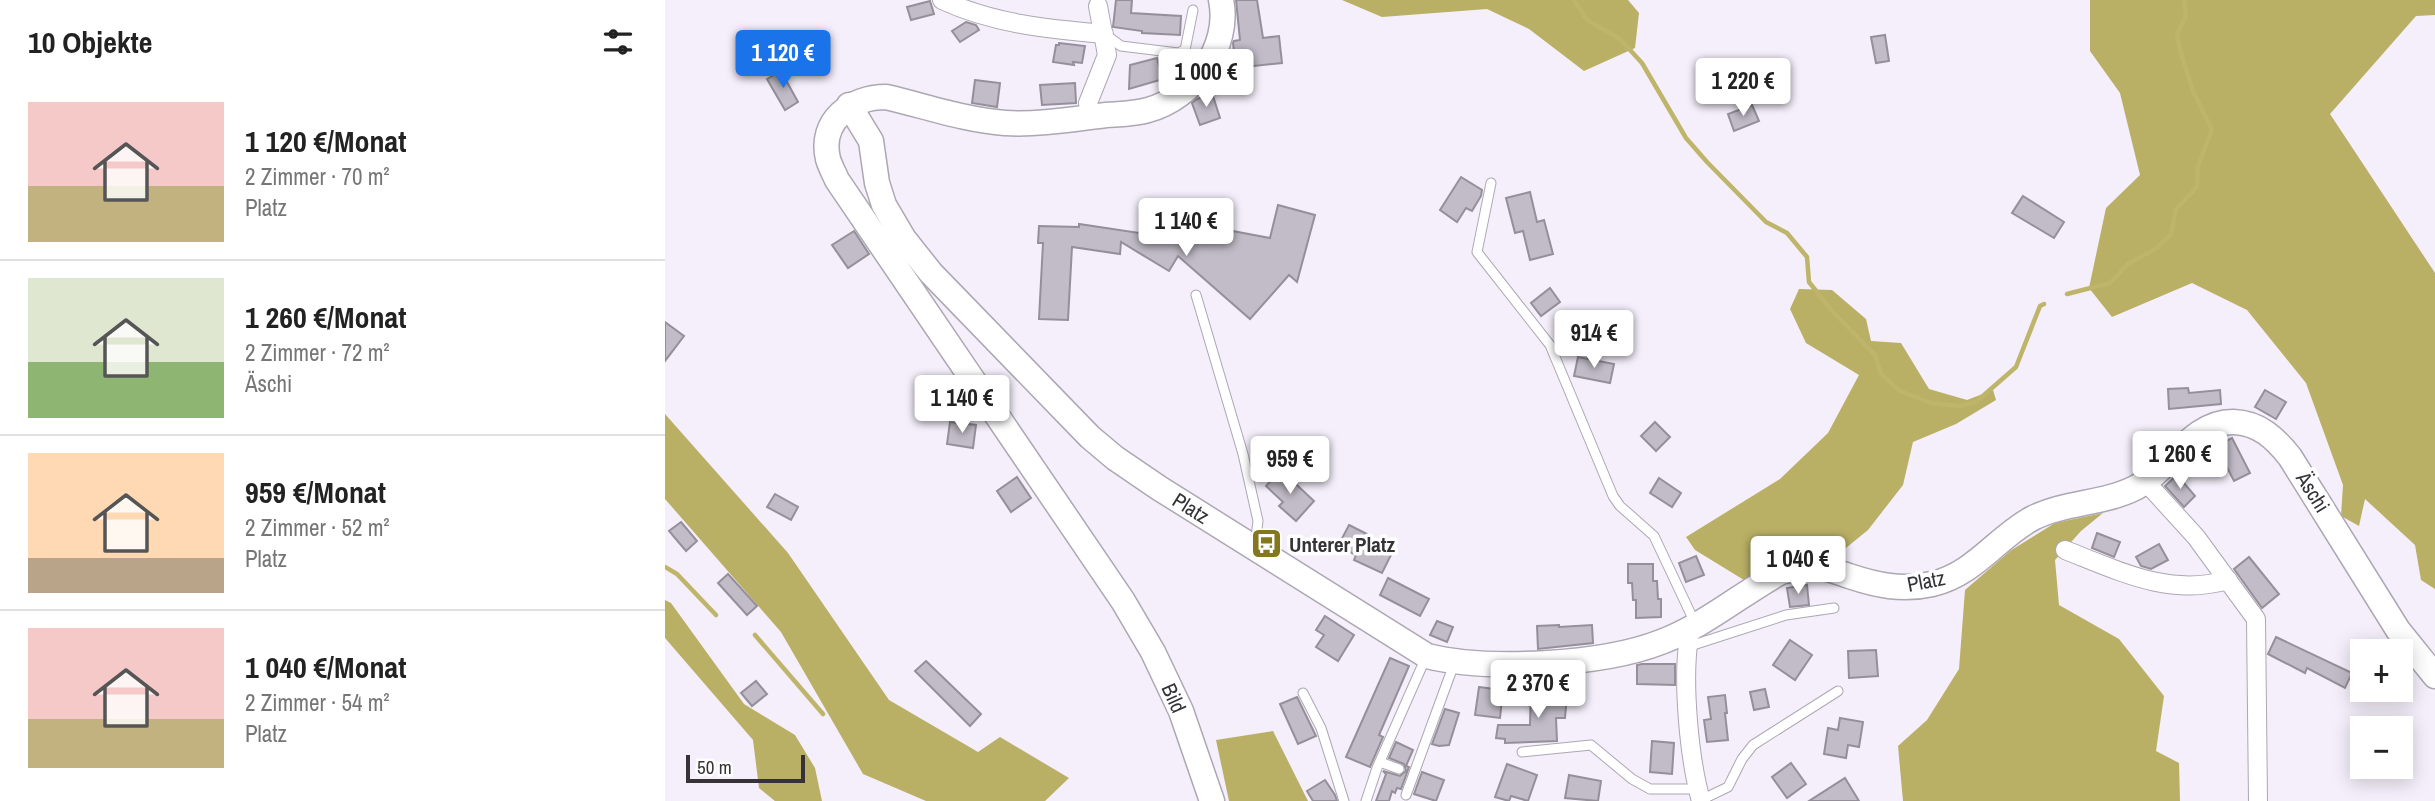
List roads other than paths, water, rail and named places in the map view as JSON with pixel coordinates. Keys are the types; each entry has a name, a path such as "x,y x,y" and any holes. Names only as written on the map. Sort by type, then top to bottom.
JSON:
{"street":[{"path":"942,0 996,20 1048,29 1104,34"},
{"path":"849,105 861,99 886,97 976,119 1007,123 1149,110 1178,97 1212,59 1219,41 1221,0"},
{"path":"1090,117 1089,103 1107,55 1096,3"},
{"name":"Platz","path":"849,105 871,141 877,183 884,205 904,239 931,273 1090,437 1148,480 1427,656 1455,663 1481,664 1560,661 1609,655 1689,634 1781,572 1799,568 1818,567 1877,586 1907,588 1933,584 1957,575 1980,560 2030,519"},
{"name":"Bild","path":"849,105 829,132 827,144 828,159 837,180 1123,601 1153,652 1181,711 1212,801"},
{"name":"Äschi","path":"2030,519 2047,512 2115,496 2145,481 2209,427 2218,423 2245,423 2261,429 2277,441 2290,457 2398,630 2435,676"},
{"path":"2145,481 2196,537 2256,620 2258,801"},
{"path":"2065,550 2158,584 2186,587 2228,580"},
{"path":"1689,634 1688,721 1700,797"}],"lane":[{"path":"1104,34 1120,46 1178,53 1185,50 1193,10"},
{"path":"1491,183 1477,252 1550,345 1613,496 1620,506 1654,536 1689,634 1834,608"},
{"path":"1196,296 1243,454 1258,521 1254,546"},
{"path":"1366,801 1380,762 1427,656"},
{"path":"1406,796 1455,663"},
{"path":"1522,752 1591,746 1632,779 1650,789 1700,797 1728,787 1742,759 1753,745 1837,691"},
{"path":"1303,693 1321,728 1344,801"},
{"path":"1380,762 1399,769"}],"waterway":[{"path":"1574,0 1587,20 1620,39 1642,63 1686,138 1707,162 1766,222 1787,233 1807,257 1809,282 1832,311 1875,355 1881,374 1900,391 1931,403 1960,406 1976,402 2016,367 2040,306 2044,304"},
{"path":"2067,294 2110,283 2128,264 2157,248 2171,234 2176,209 2197,187 2198,166 2212,130 2193,91 2180,50 2177,34 2186,16 2184,0"},
{"path":"665,567 677,574 716,615"},
{"path":"755,635 823,714"}],"place":[{"name":"Unterer Platz","path":"1266,544"}]}
